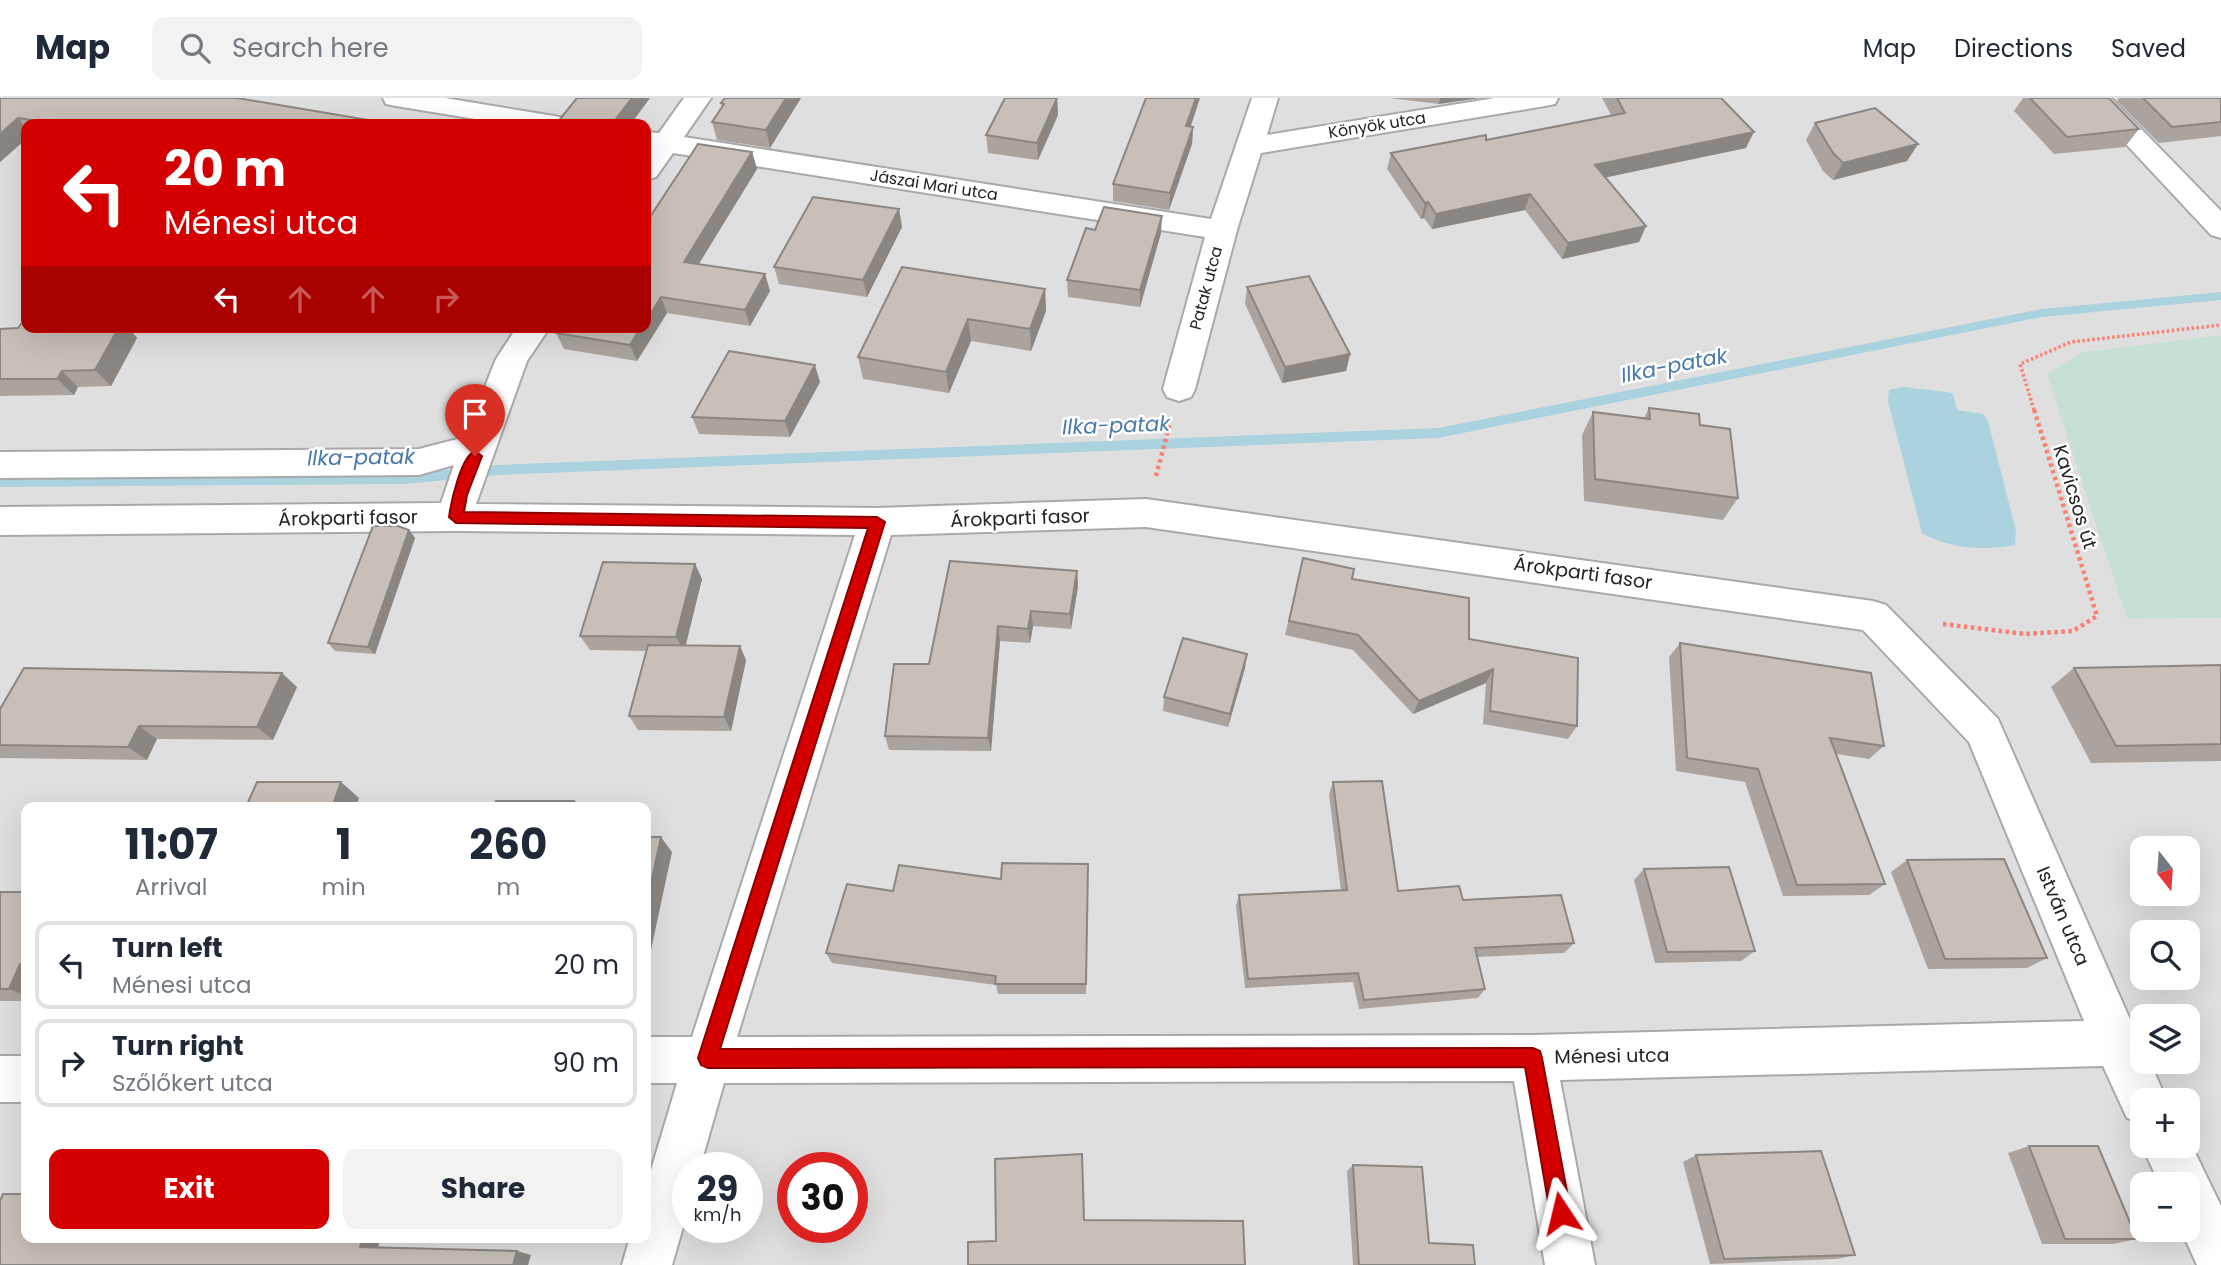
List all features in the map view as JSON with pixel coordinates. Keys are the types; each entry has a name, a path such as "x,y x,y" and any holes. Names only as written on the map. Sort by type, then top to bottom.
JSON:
{"street":[{"path":"396,98 524,119"},
{"path":"656,141 698,98"},
{"name":"Patak utca","path":"1179,389 1222,230 1265,98"},
{"name":"Könyök utca","path":"1249,146 1545,98"},
{"path":"2096,98 2221,228"},
{"name":"Jászai Mari utca","path":"656,141 1222,230"},
{"path":"458,506 512,359 530,333"},
{"path":"0,465 419,463 477,451"},
{"name":"Árokparti fasor","path":"0,522 458,506 877,522 1146,513 1873,616"},
{"path":"647,1265 708,1058 877,522"},
{"name":"István utca","path":"1873,616 1984,731 2116,1043 2138,1088"},
{"name":"Ménesi utca","path":"651,1060 1533,1058 2116,1043"},
{"path":"1533,1058 1570,1265"},
{"path":"0,1079 21,1079"},
{"path":"2200,1216 2221,1260"}],"path":[{"name":"Kavicsos út","path":"1873,616 2025,634 2073,631 2097,616 2020,364 2071,342 2221,325"},
{"path":"1155,480 1179,389"}],"shaded area":[{"path":"0,98 2221,98 2221,335 2082,352 2127,619 2221,618 2221,1265 0,1265"}],"green space":[{"path":"2221,335 2221,618 2127,619 2047,374 2082,352"}],"water":[{"path":"1903,387 1953,394 1957,410 1983,414 1988,421 2016,531 2015,545 1967,547 1922,533 1888,401 1889,390"}],"building":[{"path":"0,98 237,98 362,119 18,118 0,134"},
{"path":"577,98 632,98 616,119 560,119"},
{"path":"725,98 786,98 766,130 712,122"},
{"path":"1005,98 1057,98 1037,143 986,135"},
{"path":"1146,98 1196,98 1186,126 1193,127 1170,193 1113,184"},
{"path":"1617,98 1721,98 1754,132 1595,165 1646,226 1568,243 1530,194 1436,214 1428,202 1425,203 1391,153 1486,135 1486,140 1625,113"},
{"path":"2030,98 2109,98 2139,129 2067,137"},
{"path":"2143,98 2221,98 2221,122 2172,127"},
{"path":"1875,108 1918,144 1843,163 1833,153 1815,123"},
{"path":"698,144 752,152 684,262 765,274 745,310 661,297 651,313 651,215"},
{"path":"813,197 899,209 863,280 774,267"},
{"path":"1104,207 1162,216 1140,290 1067,280 1086,228 1095,230"},
{"path":"902,267 1045,289 1030,329 968,319 946,372 858,357"},
{"path":"1309,276 1350,354 1285,367 1247,287"},
{"path":"21,324 21,333 116,333 95,370 62,371 57,379 0,379 0,329 18,328"},
{"path":"556,333 637,333 630,345"},
{"path":"729,351 815,365 785,421 692,417"},
{"path":"1649,408 1699,414 1700,425 1730,429 1738,498 1595,479 1593,412 1650,419"},
{"path":"373,526 398,526 409,530 368,647 328,643"},
{"path":"1303,558 1354,569 1352,579 1469,598 1469,639 1578,658 1577,726 1490,711 1493,669 1419,701 1358,635 1289,621"},
{"path":"950,561 1077,571 1070,614 1031,611 1028,629 998,626 988,738 885,736 894,664 929,664"},
{"path":"603,562 695,564 676,637 580,636"},
{"path":"1183,638 1247,654 1230,714 1164,697"},
{"path":"1680,643 1871,673 1884,746 1830,738 1885,884 1797,885 1758,769 1687,758"},
{"path":"648,645 740,646 724,717 629,716"},
{"path":"2221,665 2221,744 2116,746 2074,668"},
{"path":"24,668 282,673 257,727 139,726 128,747 0,745 0,709"},
{"path":"1382,781 1398,891 1459,886 1463,900 1561,895 1574,943 1475,948 1485,989 1364,1000 1358,973 1248,979 1239,895 1347,890 1333,782"},
{"path":"257,782 341,782 334,802 248,802"},
{"path":"496,801 574,801 574,802"},
{"path":"651,837 661,837 651,883"},
{"path":"2004,859 2047,958 1945,959 1907,860"},
{"path":"1002,863 1088,864 1086,984 995,984 996,976 826,953 847,884 893,891 899,865 1001,879"},
{"path":"1729,867 1755,951 1667,952 1644,869"},
{"path":"0,892 21,892 21,964 9,989 0,989"},
{"path":"2029,1146 2098,1146 2130,1222 2130,1239 2065,1239"},
{"path":"1821,1151 1855,1255 1724,1259 1696,1155"},
{"path":"1082,1154 1084,1220 1243,1221 1245,1265 968,1265 968,1242 996,1241 995,1159"},
{"path":"1353,1165 1422,1167 1429,1243 1473,1245 1475,1265 1359,1265"},
{"path":"3,1194 21,1194 21,1243 361,1243 360,1247 517,1251 513,1265 0,1265 0,1201"}],"waterway":[{"name":"Ilka-patak","path":"0,482 404,479 498,470 1438,433 2042,313 2221,296"}],"route":[{"path":"475,456 460,495 456,517 877,522 708,1058 1533,1058 1561,1213"}]}
